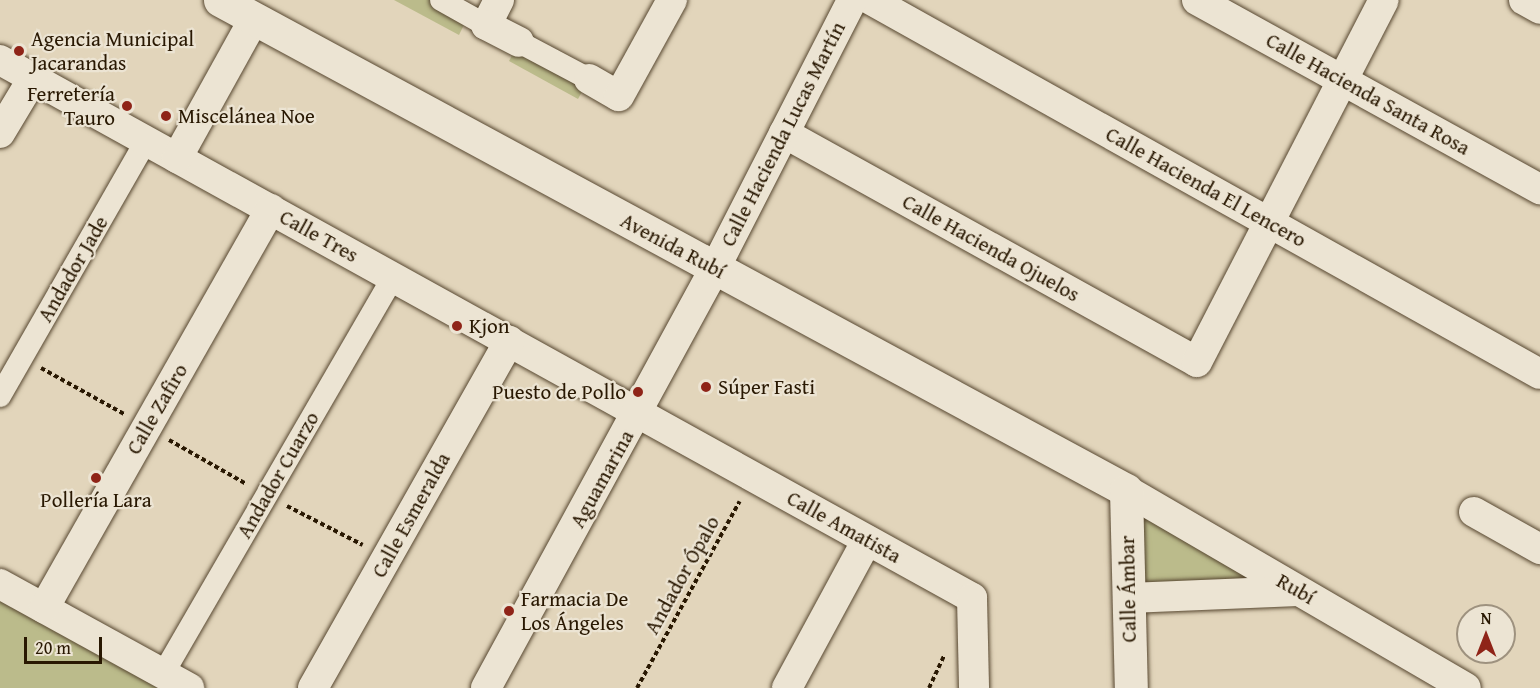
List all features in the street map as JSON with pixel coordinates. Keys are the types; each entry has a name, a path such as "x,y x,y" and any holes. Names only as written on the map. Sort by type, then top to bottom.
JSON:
{"street":[{"name":"Avenida Rubí","path":"220,0 1126,490"},
{"path":"441,0 493,12 519,42 619,96 672,0"},
{"name":"Calle Hacienda Lucas Martín","path":"715,269 852,0"},
{"name":"Calle Hacienda El Lencero","path":"871,0 1540,374"},
{"name":"Calle Hacienda Santa Rosa","path":"1197,0 1540,189"},
{"path":"1270,223 1384,0"},
{"path":"1524,0 1540,9"},
{"path":"177,158 254,19"},
{"name":"Calle Tres","path":"0,60 638,413"},
{"path":"0,133 33,78"},
{"name":"Calle Hacienda Ojuelos","path":"784,134 1197,362 1270,223"},
{"name":"Andador Jade","path":"0,396 146,141"},
{"name":"Calle Zafiro","path":"44,608 271,209"},
{"name":"Aguamarina","path":"486,688 715,269"},
{"name":"Andador Cuarzo","path":"163,674 393,277"},
{"name":"Calle Esmeralda","path":"313,688 508,341"},
{"name":"Calle Amatista","path":"638,413 972,598 974,688"},
{"name":"Rubí","path":"1126,490 1466,688"},
{"name":"Calle Ámbar","path":"1126,490 1131,688"},
{"path":"1474,512 1540,549"},
{"path":"787,688 867,540"},
{"path":"0,584 189,688"},
{"path":"1128,598 1298,591"}],"path":[{"path":"22,357 266,495 387,557"},
{"name":"Andador Ópalo","path":"636,688 753,477"}],"green space":[{"path":"394,0 458,0 472,8 459,35"},
{"path":"523,35 589,79 578,99 509,61"},
{"path":"1140,507 1263,582 1142,587"},
{"path":"0,584 189,688 0,688"}],"place":[{"name":"Agencia Municipal Jacarandas","path":"19,51"},
{"name":"Ferretería Tauro","path":"127,106"},
{"name":"Miscelánea Noe","path":"166,116"},
{"name":"Kjon","path":"457,326"},
{"name":"Súper Fasti","path":"706,387"},
{"name":"Puesto de Pollo","path":"638,392"},
{"name":"Pollería Lara","path":"96,478"},
{"name":"Farmacia De Los Ángeles","path":"509,611"}]}
